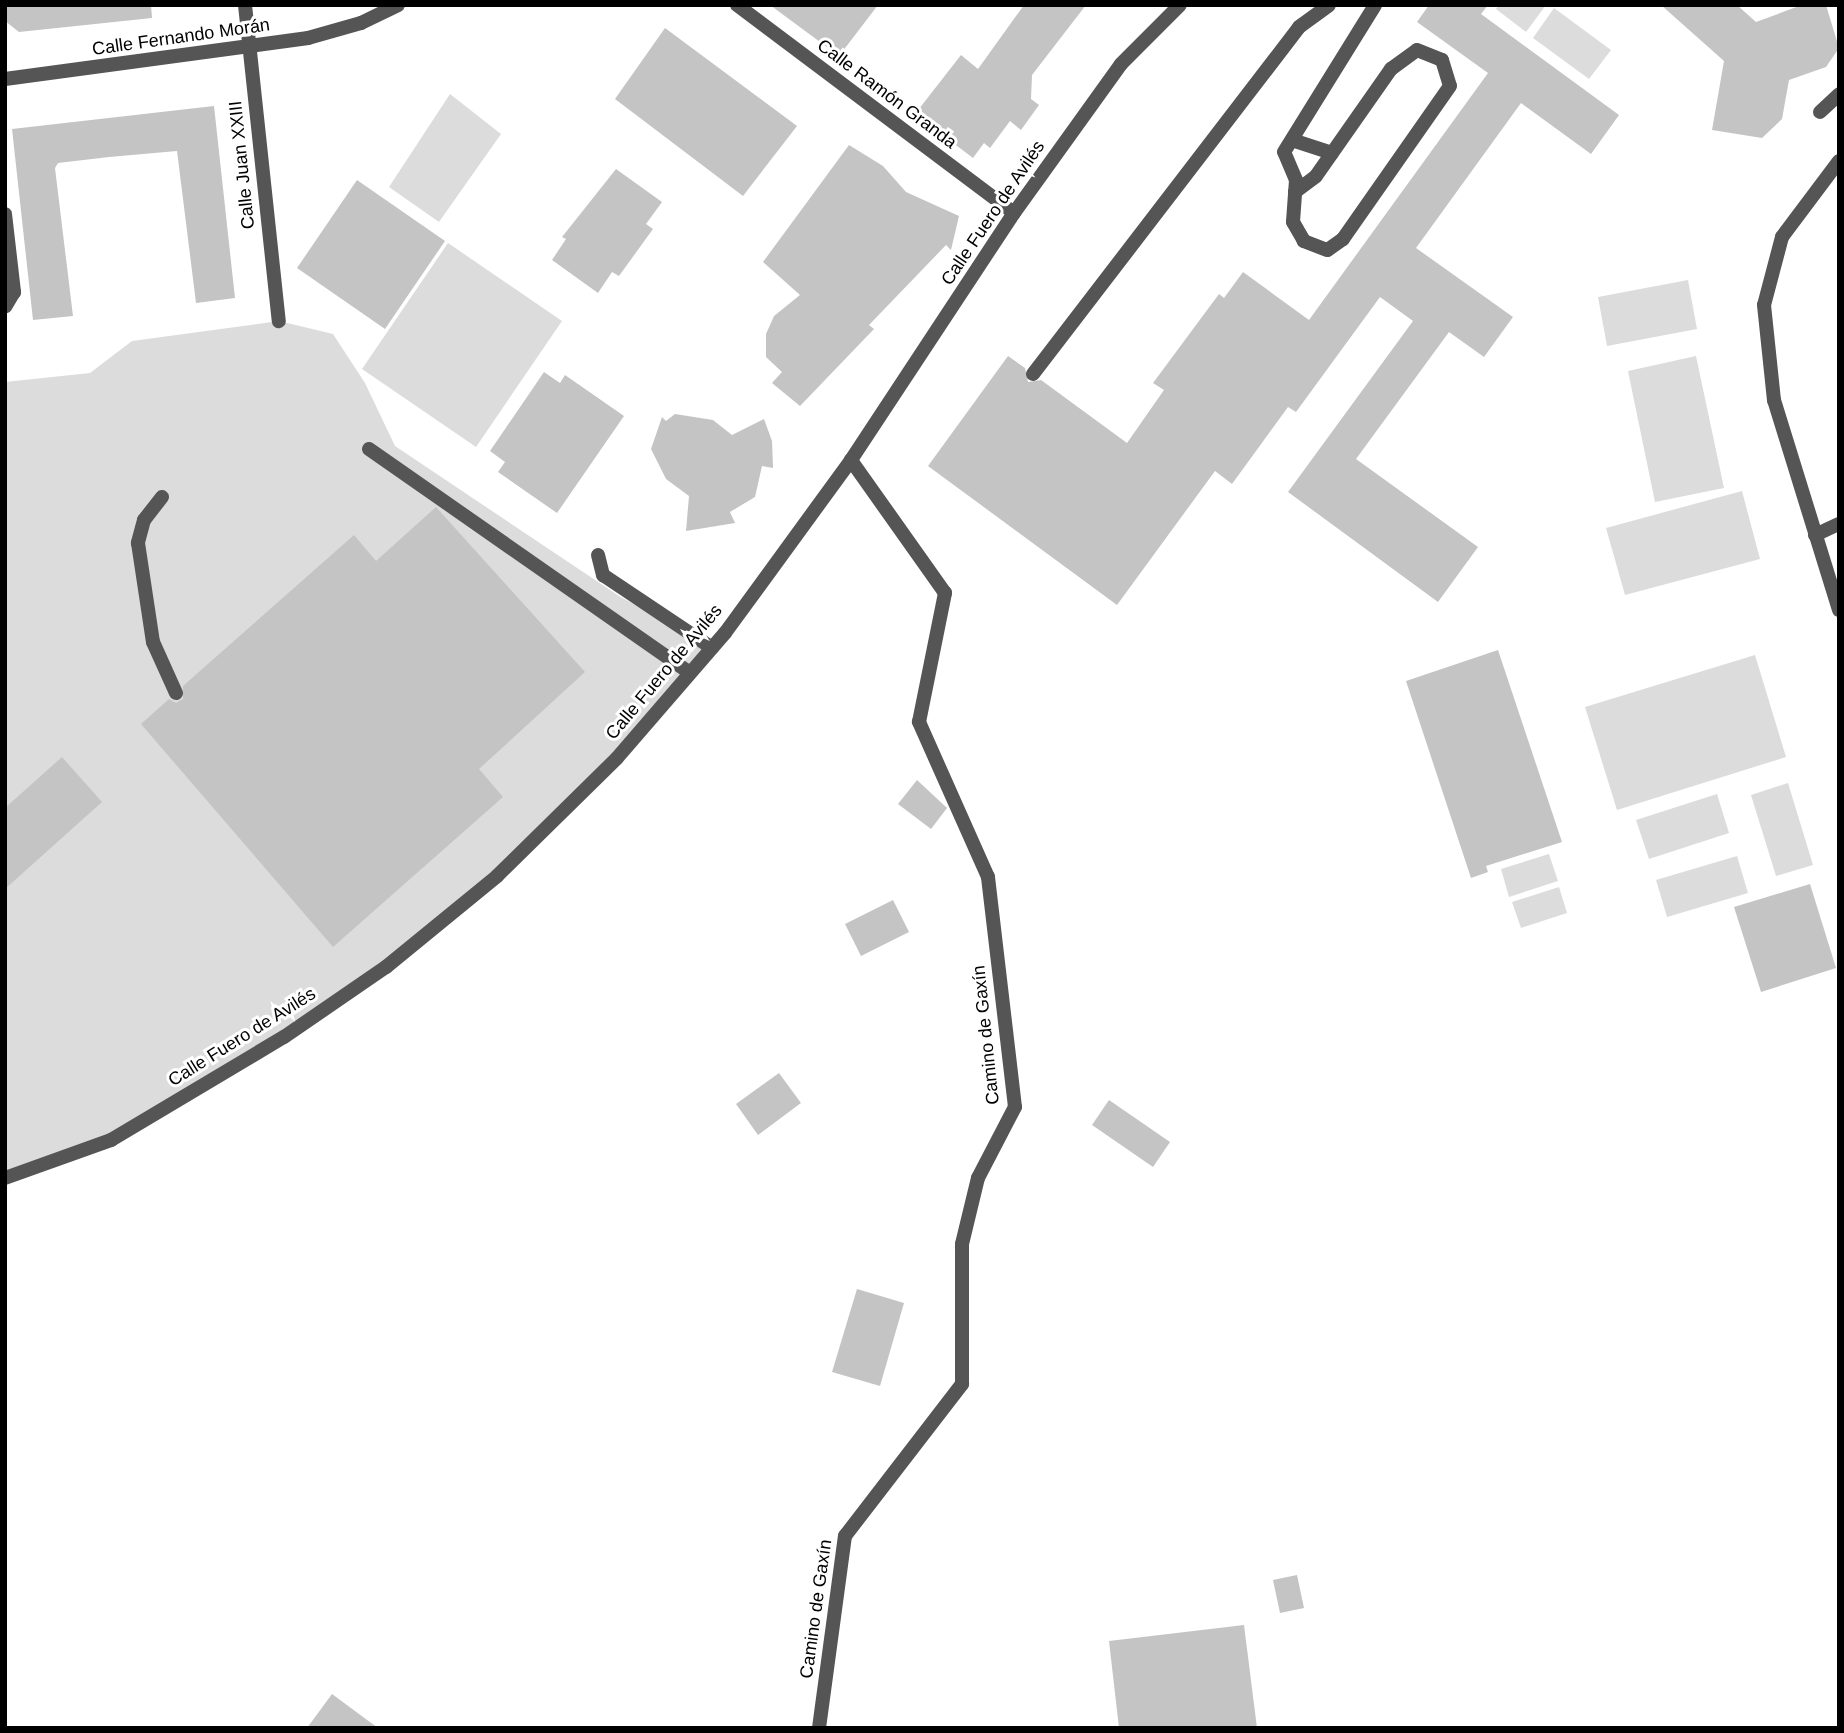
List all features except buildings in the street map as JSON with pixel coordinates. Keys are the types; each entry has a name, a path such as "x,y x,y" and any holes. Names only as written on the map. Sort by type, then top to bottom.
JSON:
{"street":[{"name":"Calle Juan XXIII","path":"245,5 279,321"},
{"name":"Calle Fernando Morán","path":"5,79 249,48 361,23 398,5"},
{"name":"Calle Ramón Granda","path":"737,5 1014,213"},
{"name":"Calle Fuero de Avilés","path":"5,1178 111,1140 284,1037 386,967 497,876 617,758 712,648 851,460 1014,213 1121,64 1180,5"},
{"path":"1033,374 1298,27 1329,5"},
{"path":"1295,192 1316,176 1391,69 1417,50 1442,60 1450,86 1343,239 1327,250 1304,242 1293,222 1295,192 1296,180 1284,152 1376,5"},
{"path":"1820,112 1839,94"},
{"path":"1292,140 1332,153"},
{"path":"1839,160 1782,237 1764,305 1774,400 1839,610"},
{"path":"5,214 14,292 5,307"},
{"path":"369,449 690,673"},
{"name":"Camino de Gaxín","path":"819,1728 845,1535 962,1384 961,1244 978,1178 1015,1107 988,877 919,722 944,593 851,460"},
{"path":"162,497 144,520 138,543 153,642 176,693"},
{"path":"1815,535 1839,524"},
{"path":"598,555 604,575 712,648"}],"shaded area":[{"path":"1499,5 1546,5 1526,32 1496,9"},
{"path":"1554,8 1611,50 1589,79 1533,38"},
{"path":"450,94 501,134 439,222 389,187"},
{"path":"448,243 562,321 476,447 362,369"},
{"path":"1688,280 1697,329 1607,346 1598,297"},
{"path":"279,321 333,334 365,383 395,446 619,596 712,648 497,876 386,967 111,1140 5,1178 5,382 90,373 132,341"},
{"path":"1696,356 1724,488 1655,502 1628,371"},
{"path":"1742,491 1760,559 1625,595 1606,528"},
{"path":"1755,655 1786,757 1617,810 1585,707"},
{"path":"1788,783 1813,865 1776,876 1751,795"},
{"path":"1717,794 1729,833 1649,859 1636,820"},
{"path":"1549,854 1558,881 1509,897 1501,869"},
{"path":"1737,856 1748,893 1667,917 1656,880"},
{"path":"1559,887 1567,913 1521,928 1512,902"}]}
